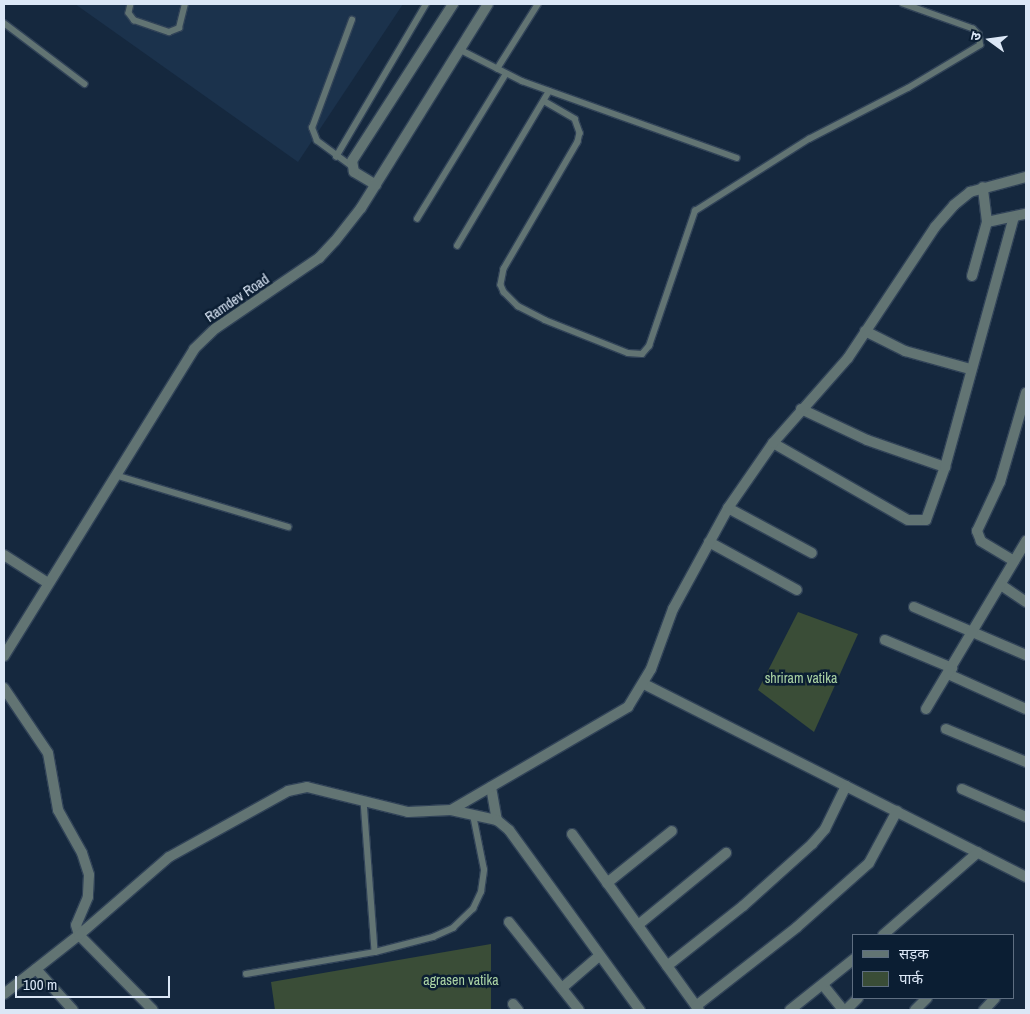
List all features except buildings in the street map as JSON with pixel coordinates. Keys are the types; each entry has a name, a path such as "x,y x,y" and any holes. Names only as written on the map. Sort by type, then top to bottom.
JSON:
{"street":[{"path":"376,185 353,169 453,4"},
{"name":"Ramdev Road","path":"4,656 114,474 194,348 216,328 319,258 361,208 488,4"},
{"path":"451,810 628,707 644,684 673,609 728,508 773,443 848,358 935,227 970,192 1026,177"},
{"path":"972,276 987,222 983,188"},
{"path":"987,222 1026,214"},
{"path":"773,443 916,522 926,520 945,467 970,369 1014,217"},
{"path":"865,331 905,351 970,369"},
{"path":"1014,561 981,541 977,531 1000,482 1026,393"},
{"path":"801,409 867,440 945,467"},
{"path":"728,508 812,553"},
{"path":"926,709 1026,541"},
{"path":"709,542 797,590"},
{"path":"4,555 48,583"},
{"path":"1001,585 1026,602"},
{"path":"914,607 971,634 1026,655"},
{"path":"885,640 1026,709"},
{"path":"644,684 1026,877"},
{"path":"4,688 48,754 58,810 82,853 89,875 88,897 76,925 79,935 153,1010"},
{"path":"946,729 1026,762"},
{"path":"667,966 743,906 812,844 825,829 846,786"},
{"path":"4,994 79,935 169,857 288,790 307,787 408,812 451,810 497,820 509,830 640,1010"},
{"path":"491,787 497,820"},
{"path":"962,790 1026,817"},
{"path":"572,834 698,1008 797,927 869,862 897,811"},
{"path":"608,883 672,831"},
{"path":"638,925 726,852"},
{"path":"884,934 978,852"},
{"path":"509,922 579,1010"},
{"path":"562,988 599,956"},
{"path":"790,1010 852,961"},
{"path":"36,969 73,1010"},
{"path":"823,984 844,1010 857,999"},
{"path":"915,1010 926,999"},
{"path":"984,1010 994,999"}],"lane":[{"path":"130,4 129,13 134,20 169,32 179,28 185,4"},
{"path":"336,157 426,4"},
{"path":"497,70 538,4"},
{"path":"544,101 575,120 580,133 578,142 504,269 501,285 504,292 518,306 545,320 628,353 642,354 649,346 695,211 809,139 908,88 980,45 979,35 973,29 903,4"},
{"path":"352,20 312,128 317,141 353,169"},
{"path":"4,23 85,84"},
{"path":"459,49 497,70 549,91 737,158"},
{"path":"417,219 506,74"},
{"path":"457,246 549,91"},
{"path":"114,474 288,527"},
{"path":"364,801 375,952"},
{"path":"246,974 375,952 433,938 464,920 481,892 483,856 474,815"}],"shaded area":[{"path":"75,4 403,4 298,162"}],"green space":[{"name":"shriram vatika","path":"798,612 858,634 814,732 758,690"},
{"name":"agrasen vatika","path":"491,944 491,1010 275,1010 271,982"}]}
